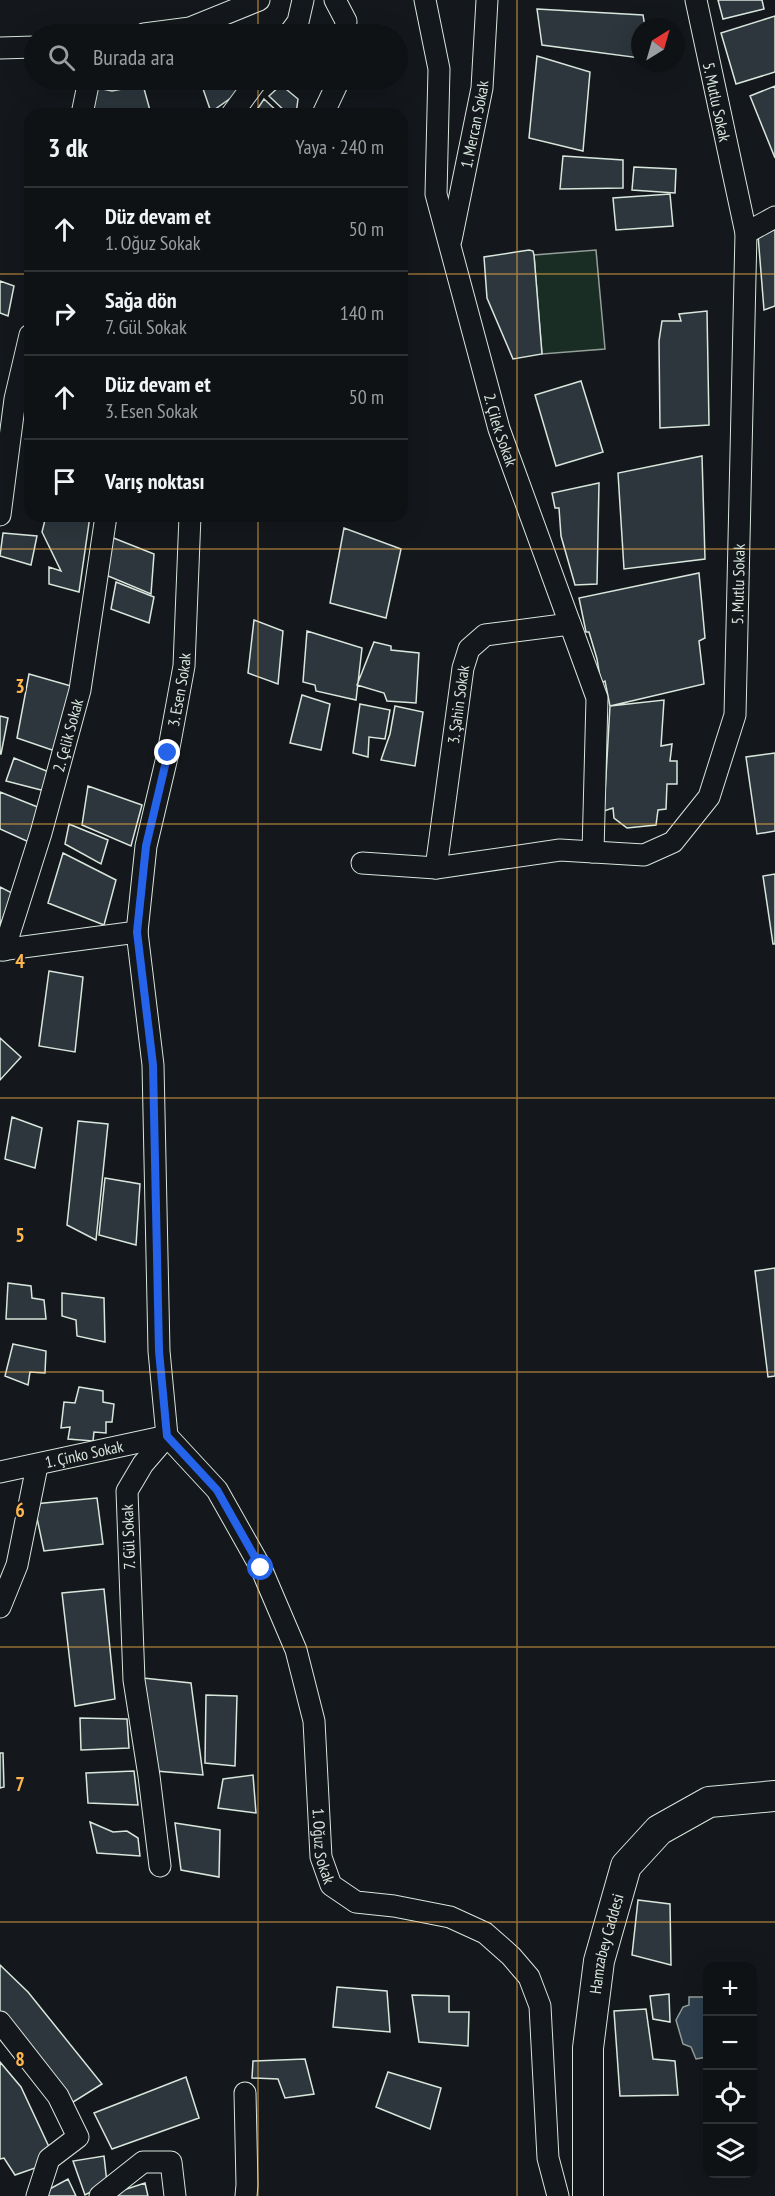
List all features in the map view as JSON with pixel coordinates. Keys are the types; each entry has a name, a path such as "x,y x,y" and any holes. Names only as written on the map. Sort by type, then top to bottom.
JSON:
{"main road":[{"name":"Hamzabey Caddesi","path":"588,2196 588,2048 599,1961 626,1866 659,1830 709,1802 775,1796"}],"street":[{"path":"200,24 259,0"},
{"path":"296,24 303,0"},
{"path":"335,0 346,24"},
{"name":"2. Çilek Sokak","path":"424,0 439,69 436,194 449,247 499,429 597,698 593,852"},
{"name":"1. Mercan Sokak","path":"449,247 482,88 487,0"},
{"name":"5. Mutlu Sokak","path":"362,863 436,868 560,850 644,855 673,843 709,797 735,715 746,233 696,0"},
{"path":"0,48 24,47"},
{"path":"83,108 87,90"},
{"path":"236,108 250,90"},
{"path":"326,108 334,90"},
{"path":"746,233 775,217"},
{"path":"0,514 15,399 24,361"},
{"name":"2. Çelik Sokak","path":"105,522 80,690 41,832 2,950 137,932"},
{"name":"3. Esen Sokak","path":"137,932 146,846 168,753 184,666 190,522"},
{"name":"3. Şahin Sokak","path":"436,868 463,668 469,649 484,635 570,624"},
{"path":"137,932 153,1065 159,1351 167,1436"},
{"name":"1. Çinko Sokak","path":"0,1472 37,1466 167,1436"},
{"name":"7. Gül Sokak","path":"160,1866 134,1680 127,1491 143,1464 167,1436"},
{"name":"1. Oğuz Sokak","path":"167,1436 217,1490 261,1568 296,1650 314,1721 321,1857 331,1885 356,1902 394,1906 450,1917 485,1933 511,1956 529,1977 540,2006 548,2158 558,2196"},
{"path":"0,1607 17,1565 37,1466"},
{"path":"0,2022 58,2096 78,2137 49,2159 37,2196"},
{"path":"245,2092 246,2196"},
{"path":"100,2196 143,2162 171,2162 175,2196"}],"green space":[{"path":"596,250 605,349 542,354 534,255"}],"water":[{"path":"689,1997 703,1997 703,2058 696,2059 691,2047 683,2044 676,2020 683,2007 689,2005"}],"building":[{"path":"718,0 762,0 764,9 723,19"},
{"path":"537,9 643,15 644,18 631,18 631,57 542,45"},
{"path":"775,16 775,72 736,84 721,33"},
{"path":"537,56 590,72 583,151 529,138"},
{"path":"775,86 775,158 750,96"},
{"path":"92,90 144,90 149,108 88,108"},
{"path":"203,90 242,90 217,108 210,108"},
{"path":"276,90 287,90 298,99 297,108 282,108 269,96"},
{"path":"264,99 274,108 258,108"},
{"path":"563,156 623,160 623,188 560,189"},
{"path":"634,167 676,169 675,193 632,190"},
{"path":"670,194 673,226 616,230 613,198"},
{"path":"775,224 775,306 764,310 758,235"},
{"path":"533,251 534,255 542,354 513,359 487,298 484,257"},
{"path":"0,281 14,286 8,316 0,313"},
{"path":"707,311 709,425 660,428 659,341 662,321 681,321 679,314"},
{"path":"23,381 24,381 24,417 18,415"},
{"path":"581,381 603,452 556,466 535,395"},
{"path":"702,456 705,559 624,569 618,473"},
{"path":"599,483 597,584 575,585 561,536 559,508 555,508 552,493"},
{"path":"44,522 89,522 79,592 49,584 49,567 61,571 42,532"},
{"path":"344,528 401,549 386,618 330,603"},
{"path":"3,533 37,536 31,565 0,556"},
{"path":"106,535 154,554 151,594 101,573"},
{"path":"699,573 705,638 699,641 704,684 610,706 605,681 601,683 597,659 589,632 586,632 579,598"},
{"path":"116,582 154,597 149,623 111,609"},
{"path":"254,620 283,631 278,684 248,673"},
{"path":"307,631 362,648 356,700 316,691 315,685 303,682"},
{"path":"374,642 391,646 391,650 419,653 416,703 387,701 384,693 357,685"},
{"path":"29,674 71,686 55,751 17,738"},
{"path":"302,695 330,704 321,750 290,743"},
{"path":"664,700 661,746 672,744 670,761 677,761 677,784 667,784 666,809 658,810 656,825 627,828 614,818 613,808 604,811 610,706"},
{"path":"360,704 390,710 385,739 369,737 368,757 353,753"},
{"path":"395,706 423,712 415,766 381,760 390,734"},
{"path":"0,716 8,718 1,754 0,754"},
{"path":"775,753 775,831 757,834 746,757"},
{"path":"14,758 49,772 45,791 6,781"},
{"path":"88,786 142,805 131,846 82,825"},
{"path":"0,792 45,810 31,843 0,829"},
{"path":"69,824 108,840 101,864 65,844"},
{"path":"63,853 116,880 104,925 48,903"},
{"path":"775,874 775,944 773,944 763,876"},
{"path":"0,887 12,893 0,926"},
{"path":"49,971 83,977 75,1052 39,1046"},
{"path":"0,1038 21,1057 0,1080"},
{"path":"12,1117 42,1128 35,1168 5,1159"},
{"path":"78,1121 108,1124 96,1240 67,1225"},
{"path":"105,1178 140,1184 136,1245 99,1235"},
{"path":"775,1268 775,1376 768,1377 755,1271"},
{"path":"8,1283 31,1286 32,1298 44,1300 46,1319 6,1319"},
{"path":"62,1293 104,1298 105,1342 77,1336 76,1320 62,1316"},
{"path":"13,1344 46,1351 45,1373 30,1372 28,1385 5,1376"},
{"path":"79,1387 103,1391 103,1402 114,1404 112,1422 106,1422 106,1433 94,1432 93,1441 68,1439 70,1427 61,1428 64,1402 75,1403"},
{"path":"97,1498 103,1544 44,1551 34,1504"},
{"path":"104,1589 115,1699 75,1706 62,1593"},
{"path":"143,1678 191,1683 203,1775 156,1771"},
{"path":"206,1695 237,1696 235,1766 205,1763"},
{"path":"80,1718 127,1719 129,1748 81,1750"},
{"path":"0,1753 3,1753 4,1787 0,1788"},
{"path":"134,1771 138,1805 88,1803 86,1773"},
{"path":"253,1775 256,1813 218,1808 223,1779"},
{"path":"90,1822 113,1832 127,1831 138,1838 140,1856 97,1853"},
{"path":"175,1823 220,1830 219,1877 181,1870"},
{"path":"638,1900 670,1904 671,1965 632,1955"},
{"path":"0,1965 28,1992 102,2084 70,2104 0,2013"},
{"path":"337,1987 387,1991 390,2032 333,2027"},
{"path":"669,1994 670,2022 653,2019 650,1996"},
{"path":"412,1995 449,1996 449,2012 469,2012 468,2046 419,2042"},
{"path":"646,2009 653,2059 675,2061 678,2095 620,2096 614,2011"},
{"path":"305,2059 314,2094 285,2098 278,2079 252,2078 253,2061"},
{"path":"0,2062 21,2087 50,2149 41,2166 15,2175 4,2158 0,2159"},
{"path":"388,2072 441,2088 430,2129 376,2107"},
{"path":"186,2077 199,2118 112,2149 94,2113"},
{"path":"104,2156 107,2183 85,2195 73,2161"},
{"path":"68,2179 76,2196 47,2196 46,2191"},
{"path":"145,2183 148,2196 108,2195"}],"route":[{"path":"168,753 146,846 137,932 153,1065 159,1351 167,1436 217,1490 261,1568"}]}
